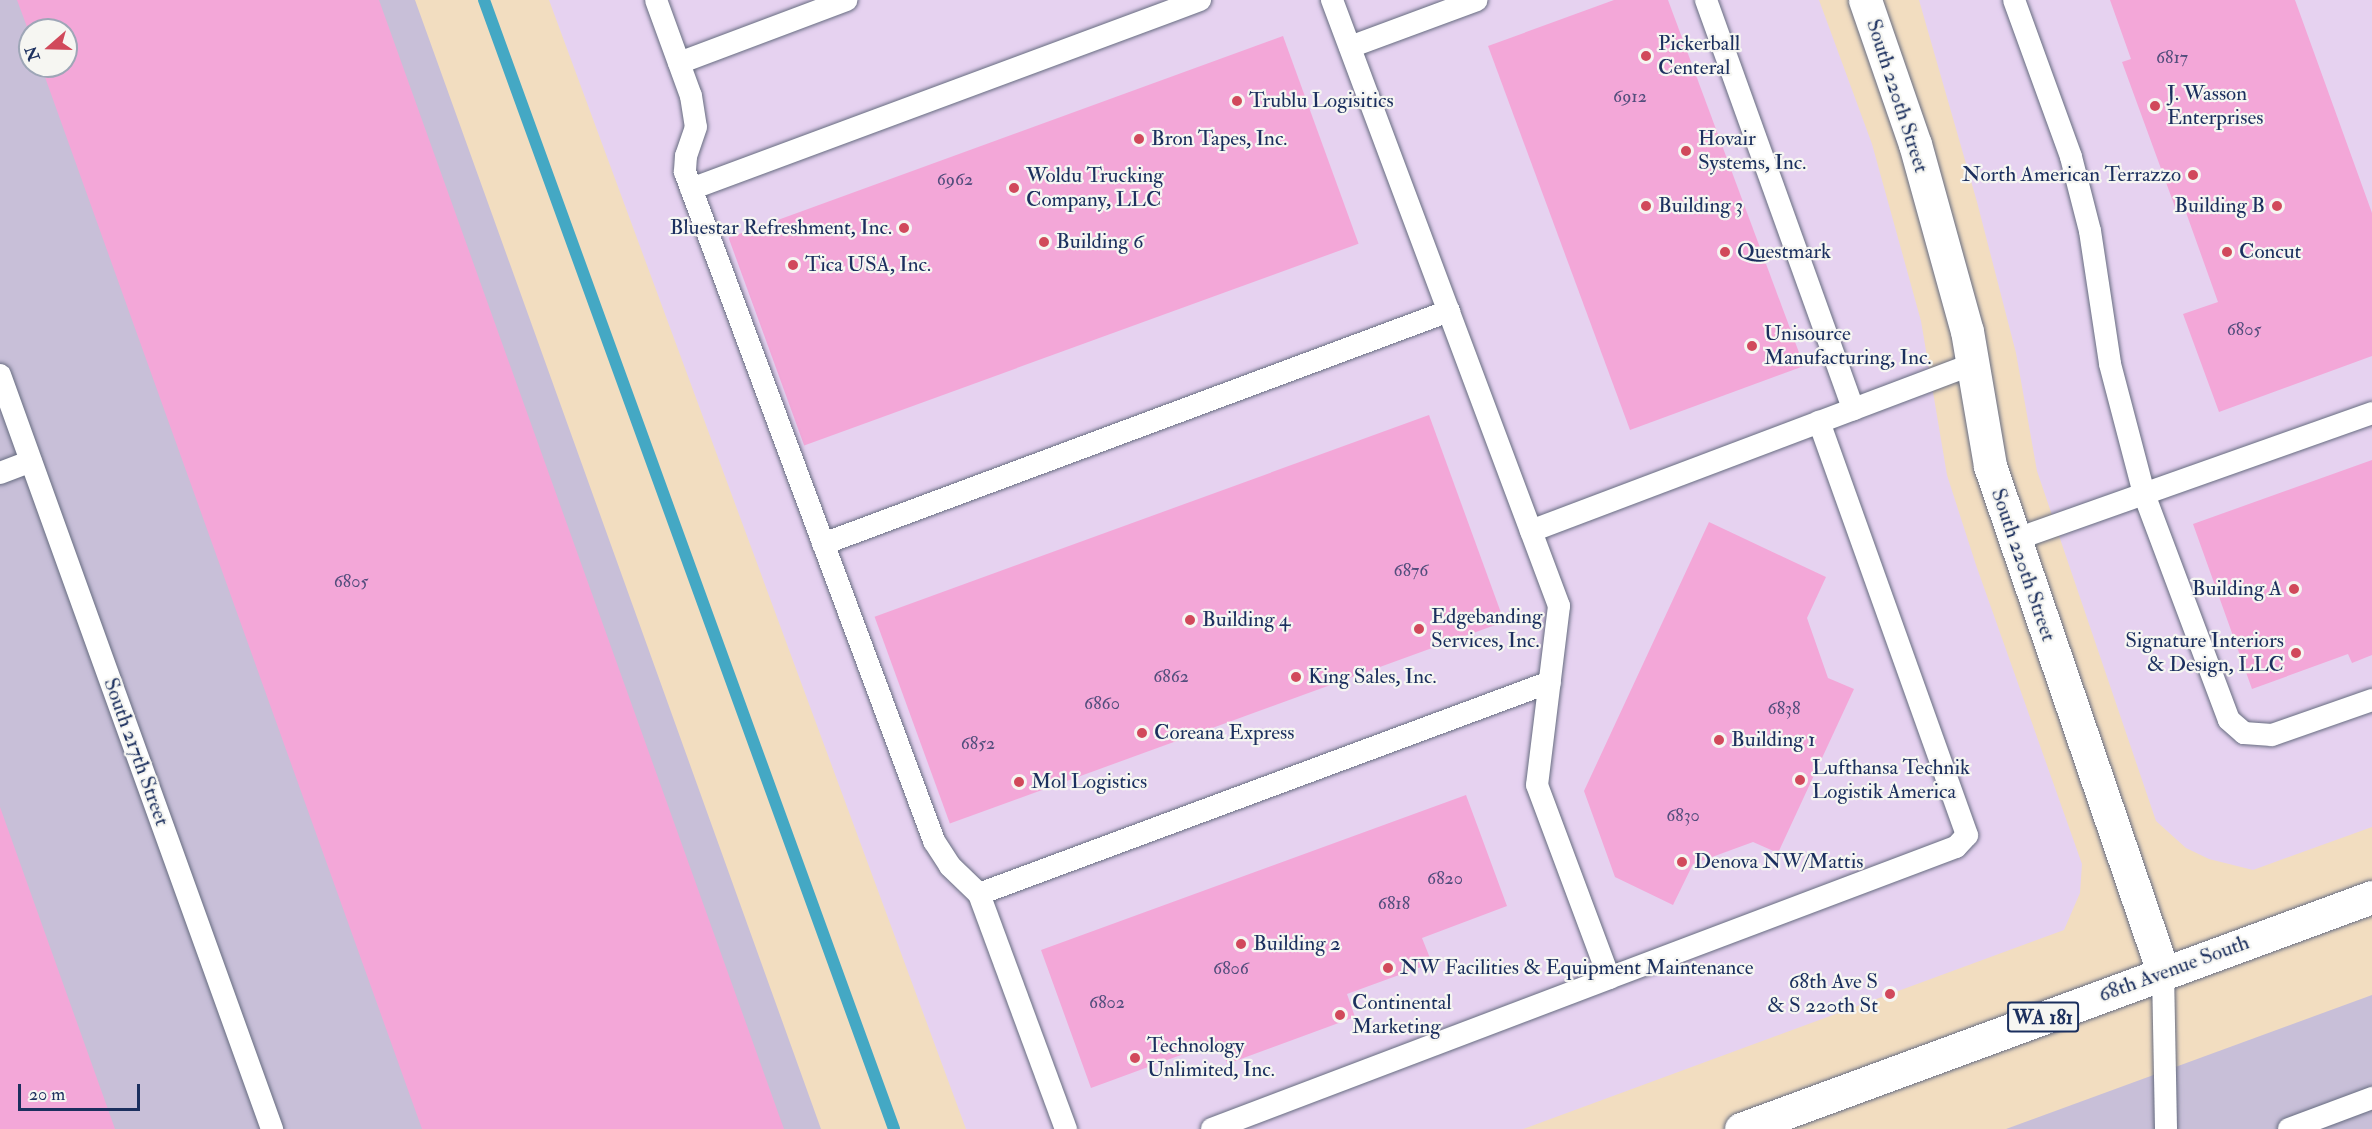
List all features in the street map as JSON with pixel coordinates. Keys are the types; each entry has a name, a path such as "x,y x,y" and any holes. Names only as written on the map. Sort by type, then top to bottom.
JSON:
{"street":[{"name":"South 220th Street","path":"1865,0 1915,144 1967,331 1990,466 2163,972"},
{"name":"68th Avenue South","path":"1741,1129 2372,897"}],"lane":[{"path":"656,0 691,96 696,127 686,156 685,172 691,189 934,840 950,866 980,894 1066,1129"},
{"path":"679,63 848,0"},
{"path":"691,189 1200,0"},
{"path":"1332,0 1559,606 1537,785 1609,978"},
{"path":"1350,47 1477,0"},
{"path":"1706,0 1853,409"},
{"path":"2014,0 2071,157 2090,231 2110,364 2144,494 2229,720 2244,733 2271,735 2372,700"},
{"path":"823,544 1449,311"},
{"path":"1531,531 1972,364"},
{"name":"South 217th Street","path":"0,375 272,1129"},
{"path":"2014,540 2372,413"},
{"path":"1212,1129 1956,846 1967,835 1819,422"},
{"path":"0,473 31,461"},
{"path":"980,894 1550,682"},
{"name":"South 220th Street","path":"2163,972 2166,1129"},
{"path":"2289,1129 2372,1098"}],"shaded area":[{"path":"0,0 415,0 821,1129 0,1129"},
{"path":"549,0 1819,0 1872,144 1921,321 1947,475 1976,565 2082,864 2080,893 2064,930 1523,1129 966,1129"},
{"path":"1919,0 2372,0 2372,827 2253,870 2209,859 2186,848 2156,821 2037,471 2016,353 1977,202"},
{"path":"2372,995 2372,1129 2006,1129"}],"building":[{"path":"17,0 379,0 784,1129 422,1129 45,78 78,78 78,18 24,18"},
{"name":"Building 3","path":"1614,0 1668,0 1804,366 1630,430 1488,46"},
{"name":"Building B","path":"2110,0 2295,0 2372,213 2372,356 2219,412 2183,314 2218,302 2183,204 2175,207 2122,62 2131,59"},
{"name":"Building 6","path":"1283,36 1359,244 804,445 729,238"},
{"name":"Building 4","path":"1429,415 1504,622 950,824 875,617"},
{"name":"Building A","path":"2372,460 2372,655 2352,663 2348,654 2252,689 2193,524"},
{"name":"Building 1","path":"1709,522 1826,577 1807,618 1828,678 1854,689 1778,853 1753,842 1693,864 1673,905 1615,877 1584,791"},
{"name":"Building 2","path":"1466,795 1507,906 1422,938 1432,963 1347,994 1355,1017 1227,1064 1219,1041 1091,1088 1041,950"},
{"path":"0,807 115,1129 0,1129"}],"waterway":[{"path":"484,0 894,1129"}],"place":[{"name":"Pickerball Centeral","path":"1646,56"},
{"name":"Trublu Logisitics","path":"1237,101"},
{"name":"J. Wasson Enterprises","path":"2155,106"},
{"name":"Bron Tapes, Inc.","path":"1139,139"},
{"name":"Hovair Systems, Inc.","path":"1686,151"},
{"name":"North American Terrazzo","path":"2193,175"},
{"name":"Woldu Trucking Company, LLC","path":"1014,188"},
{"name":"Building 3","path":"1646,206"},
{"name":"Building B","path":"2277,206"},
{"name":"Bluestar Refreshment, Inc.","path":"904,228"},
{"name":"Building 6","path":"1044,242"},
{"name":"Questmark","path":"1725,252"},
{"name":"Concut","path":"2227,252"},
{"name":"Tica USA, Inc.","path":"793,265"},
{"name":"Unisource Manufacturing, Inc.","path":"1752,346"},
{"name":"Building A","path":"2294,589"},
{"name":"Building 4","path":"1190,620"},
{"name":"Edgebanding Services, Inc.","path":"1419,629"},
{"name":"Signature Interiors & Design, LLC","path":"2296,653"},
{"name":"King Sales, Inc.","path":"1296,677"},
{"name":"Coreana Express","path":"1142,733"},
{"name":"Building 1","path":"1719,740"},
{"name":"Lufthansa Technik Logistik America","path":"1800,780"},
{"name":"Mol Logistics","path":"1019,782"},
{"name":"Denova NW/Mattis","path":"1682,862"},
{"name":"Building 2","path":"1241,944"},
{"name":"NW Facilities & Equipment Maintenance","path":"1388,968"},
{"name":"68th Ave S & S 220th St","path":"1890,994"},
{"name":"Continental Marketing","path":"1340,1015"},
{"name":"Technology Unlimited, Inc.","path":"1135,1058"}]}
